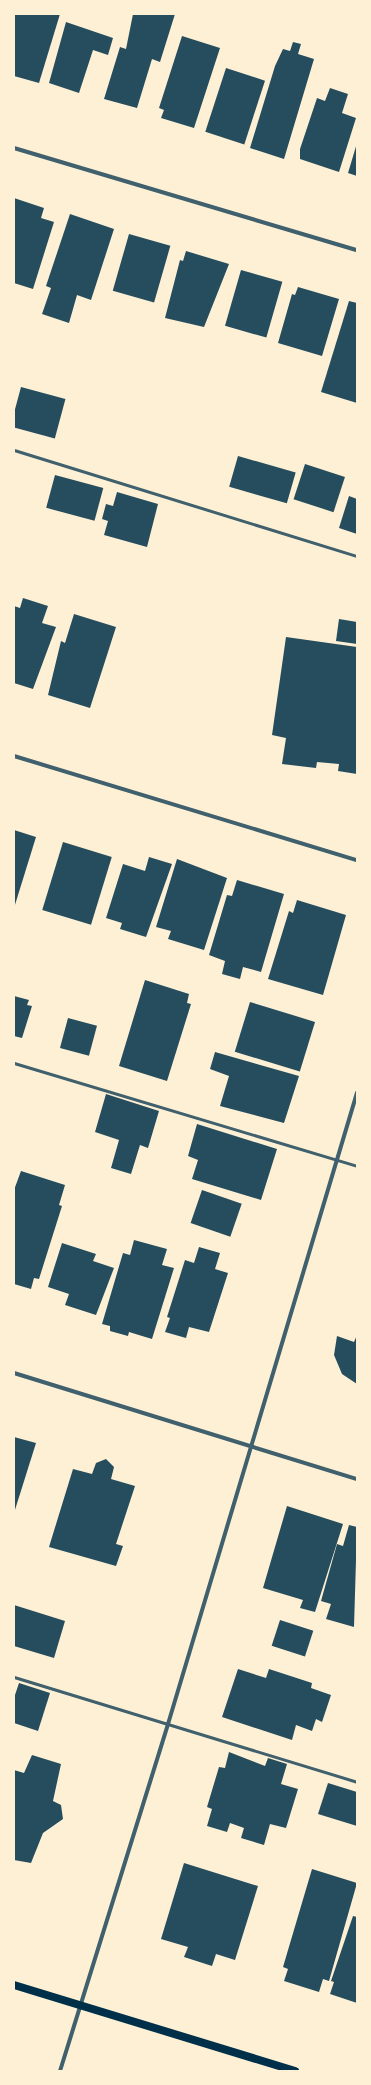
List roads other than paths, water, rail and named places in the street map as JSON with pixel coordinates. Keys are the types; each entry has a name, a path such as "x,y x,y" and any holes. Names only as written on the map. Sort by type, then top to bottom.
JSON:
{"main road":[{"path":"14,1985 295,2071"}],"street":[{"path":"14,148 357,250"},
{"path":"14,756 357,860"},
{"path":"60,2071 168,1724 357,1093"},
{"path":"14,1373 357,1479"}],"lane":[{"path":"14,450 357,556"},
{"path":"14,1063 357,1166"},
{"path":"14,1677 357,1782"}]}
